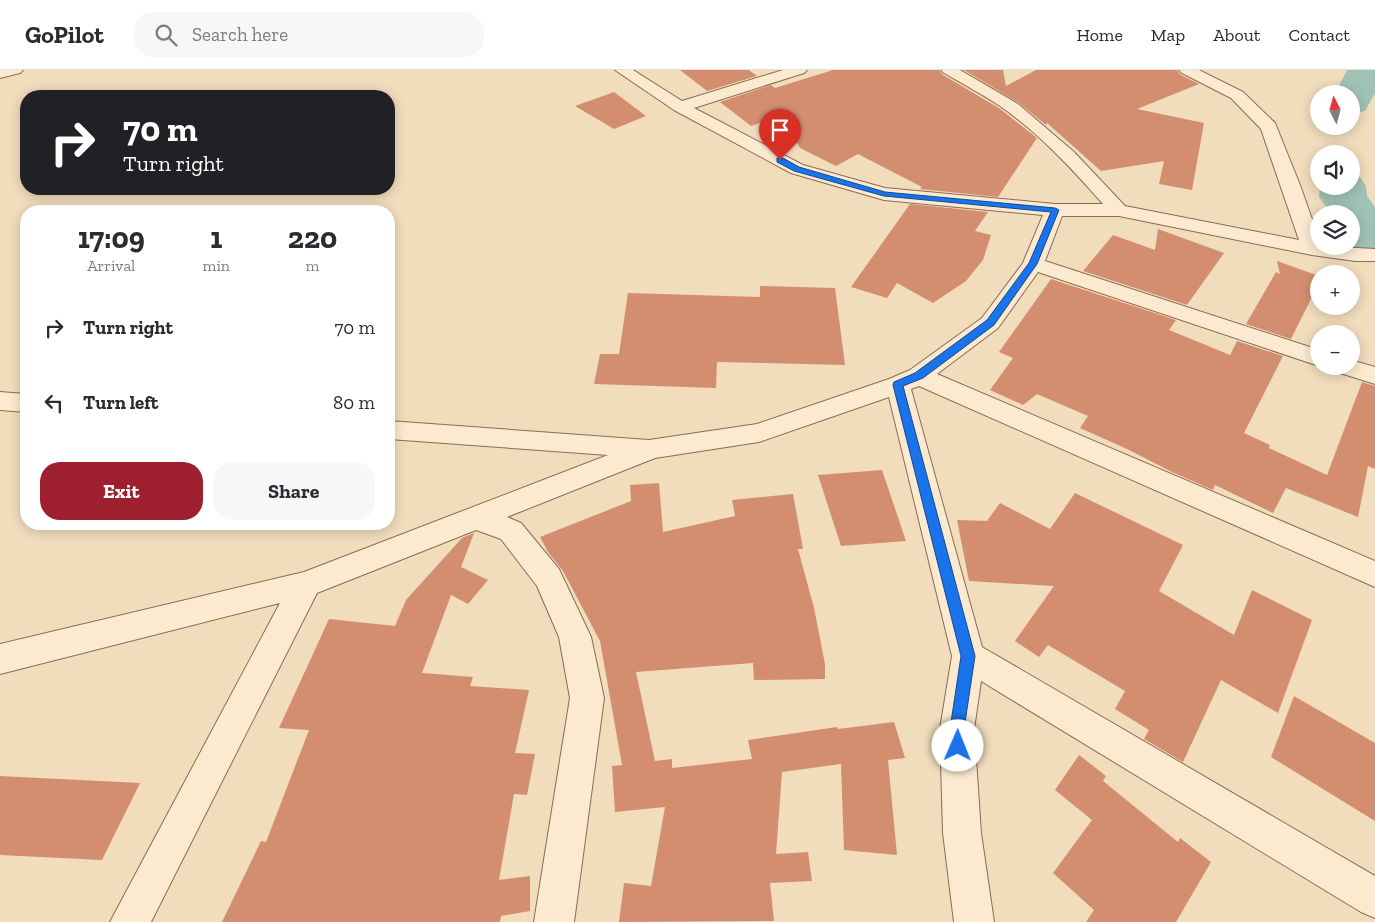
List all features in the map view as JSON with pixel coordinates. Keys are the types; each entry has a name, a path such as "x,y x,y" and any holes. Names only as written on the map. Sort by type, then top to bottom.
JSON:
{"street":[{"path":"0,73 15,70"},
{"path":"623,70 680,107 797,169 884,194 1055,210 1119,210 1310,249"},
{"path":"680,107 799,70"},
{"path":"950,70 1011,106 1046,134 1081,167 1119,210"},
{"path":"1187,70 1236,95 1269,127 1310,243"},
{"path":"395,430 652,449 759,434 908,380 990,322 1033,264 1055,210"},
{"path":"1349,255 1375,255"},
{"path":"1033,264 1310,355"},
{"path":"1360,371 1375,376"},
{"path":"908,380 1375,574"},
{"path":"908,380 968,656 957,729 962,833 974,922"},
{"path":"0,401 20,403"},
{"path":"0,659 306,584 652,449"},
{"path":"475,517 511,531 548,578 576,637 587,698 554,922"},
{"path":"130,922 306,584"},
{"path":"968,656 1375,898"}],"building":[{"path":"680,70 749,70 757,76 707,91"},
{"path":"833,70 939,70 943,75 999,108 1037,138 998,197 920,189 922,187 858,154 836,166 800,148 782,115 751,126 720,102 771,85 775,88"},
{"path":"964,70 1003,70 1006,86 1036,70 1177,70 1181,75 1199,84 1137,109 1204,123 1192,190 1159,184 1164,161 1101,171 1047,123 1046,125 1019,103"},
{"path":"614,92 646,116 614,129 575,106"},
{"path":"910,204 988,212 975,231 991,235 983,260 966,281 933,303 897,283 887,298 851,287"},
{"path":"1158,229 1224,253 1187,305 1083,271 1113,235 1155,250"},
{"path":"1277,261 1310,273 1310,301 1291,339 1246,324 1276,272 1280,274"},
{"path":"1051,279 1176,320 1169,330 1230,355 1237,341 1283,356 1244,433 1270,445 1269,448 1327,475 1362,382 1375,386 1375,469 1368,466 1358,517 1286,488 1273,513 1215,485 1213,490 1172,472 1080,428 1088,416 1037,394 1023,405 990,390 1013,358 999,352"},
{"path":"760,286 835,288 845,365 717,362 716,388 594,384 600,354 619,354 628,293 760,297"},
{"path":"882,470 906,541 841,546 818,475"},
{"path":"659,483 663,532 735,516 732,500 793,494 803,549 798,549 814,608 825,664 825,679 754,680 753,663 636,672 655,761 672,759 672,768 752,759 748,740 837,727 838,729 894,722 905,758 888,760 897,855 844,850 841,764 782,772 776,854 808,852 812,881 770,883 774,921 619,922 624,883 651,886 665,807 615,812 612,766 622,765 600,641 563,571 548,552 540,537 631,501 630,485"},
{"path":"1075,493 1183,545 1159,591 1234,635 1252,590 1312,620 1278,713 1221,680 1183,762 1144,739 1149,730 1115,709 1125,691 1048,645 1039,657 1015,641 1054,586 969,581 957,520 987,521 1000,503 1050,529"},
{"path":"474,533 461,567 488,580 468,604 451,595 422,673 473,677 470,686 529,690 515,753 535,754 527,795 514,794 499,880 530,876 530,911 501,916 500,922 222,922 261,841 266,842 309,730 279,728 329,619 395,626 406,600 462,538"},
{"path":"1294,696 1375,743 1375,821 1271,757"},
{"path":"1079,755 1106,776 1103,781 1178,842 1180,838 1211,862 1176,922 1086,922 1094,910 1053,873 1092,820 1055,790"},
{"path":"0,776 140,783 102,860 0,855"}],"waterway":[{"path":"1359,85 1366,70"},
{"path":"1343,195 1375,241"}],"route":[{"path":"780,160 797,169 884,194 1055,210 1033,264 990,322 919,376 898,385 968,656 957,729 958,746"}]}
